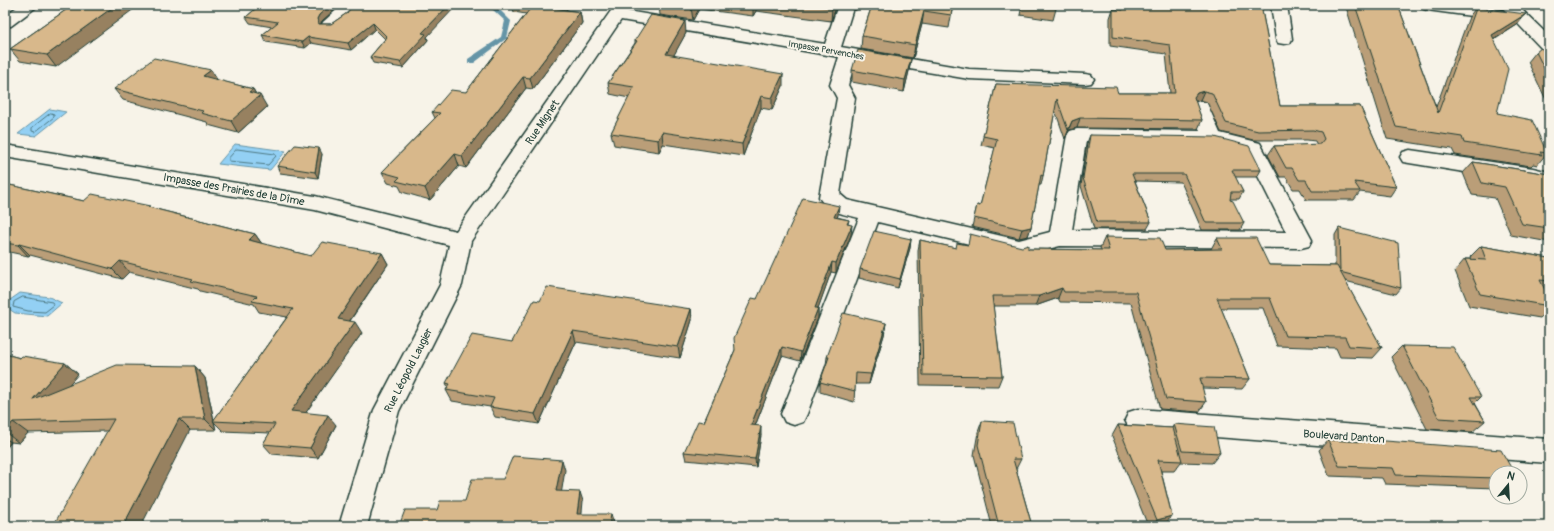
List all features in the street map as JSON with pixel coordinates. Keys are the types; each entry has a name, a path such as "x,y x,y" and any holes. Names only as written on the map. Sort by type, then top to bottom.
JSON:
{"street":[{"path":"5,22 31,5"},
{"path":"329,26 352,5"},
{"path":"846,5 840,52 839,85 846,98 829,197 841,206 1019,248 1060,238 1302,240 1253,148"},
{"path":"1279,5 1284,39"},
{"path":"1427,5 1521,18"},
{"path":"1508,5 1549,46"},
{"name":"Impasse Pervenches","path":"619,10 840,52 969,74 1085,79"},
{"name":"Rue Mignet","path":"461,240 619,10"},
{"path":"1200,108 1212,137"},
{"path":"1060,238 1077,135 1212,137 1253,148 1276,148"},
{"name":"Impasse des Prairies de la Dîme","path":"5,151 315,202 461,240"},
{"path":"1410,157 1533,175 1549,179"},
{"path":"794,414 871,213"},
{"name":"Rue Léopold Laugier","path":"353,526 387,410 452,285 461,240"},
{"name":"Boulevard Danton","path":"1138,420 1549,452"}],"water":[{"path":"50,109 66,112 36,136 18,134"},
{"path":"235,144 286,151 270,170 218,164"},
{"path":"20,293 49,297 62,303 47,316 15,313 6,307 10,300"}],"building":[{"path":"73,5 116,5 47,55 10,49"},
{"path":"260,5 330,5 319,15 317,19 319,24 331,24 347,13 353,5 449,5 422,33 426,34 400,62 370,57 387,37 373,23 348,43 308,37 302,42 262,35 278,22 246,17"},
{"path":"533,5 580,12 530,78 523,77 462,156 455,154 425,188 396,181 400,177 382,172 440,113 432,112 451,90 466,92"},
{"path":"536,5 559,5 557,8"},
{"path":"677,5 693,5 691,7"},
{"path":"807,5 833,5 832,8"},
{"path":"872,5 953,5 951,15 924,11 915,45 862,36"},
{"path":"1033,5 1057,5 1056,8"},
{"path":"1123,5 1261,5 1280,106 1360,106 1396,187 1354,182 1360,191 1312,191 1306,180 1299,180 1292,168 1286,168 1274,146 1320,144 1324,139 1321,132 1313,130 1258,131 1226,123 1212,93 1204,91 1197,93 1194,97 1202,120 1080,118 1072,121 1068,130 1057,99 1043,176 1041,175 1031,227 1022,229 974,218 977,205 980,206 997,139 983,136 996,84 1116,87 1118,93 1175,93 1170,45 1113,37 1113,9 1123,10"},
{"path":"1355,5 1398,5 1438,113 1477,6 1479,8 1526,14 1492,35 1508,69 1497,113 1532,120 1547,153 1540,152 1542,155 1464,143 1462,137 1396,127"},
{"path":"651,15 685,21 666,54 783,74 772,98 761,96 742,144 662,132 658,140 611,133 634,87 608,83 637,41 635,40"},
{"path":"1541,48 1549,57 1549,78 1536,52"},
{"path":"858,50 911,59 905,80 852,70"},
{"path":"154,58 211,70 203,76 253,89 249,92 260,95 231,121 201,113 203,111 114,89"},
{"path":"1090,135 1215,137 1249,146 1261,170 1232,170 1243,192 1231,192 1230,200 1233,201 1244,223 1206,223 1184,174 1132,174 1151,222 1097,222 1083,178"},
{"path":"295,145 319,148 315,172 277,166"},
{"path":"1473,162 1549,174 1549,228 1522,224 1505,187 1482,183"},
{"path":"5,184 84,201 92,194 150,206 148,207 255,234 249,240 311,256 322,242 382,253 338,319 355,322 291,411 328,415 310,448 263,444 275,424 213,421 293,309 252,301 257,296 191,281 193,279 120,261 112,269 19,244 5,243"},
{"path":"803,198 839,206 834,217 849,220 847,224 852,225 836,263 832,262 815,308 818,308 801,352 782,347 751,425 761,426 755,459 684,452 698,421 704,422 735,350 734,338 752,298 757,299"},
{"path":"1339,228 1398,243 1401,288 1340,272"},
{"path":"874,231 911,239 900,279 860,269"},
{"path":"970,234 1022,247 1028,245 1028,249 1109,250 1105,237 1160,238 1165,250 1222,249 1217,238 1256,238 1269,265 1337,266 1382,348 1349,346 1345,337 1285,336 1270,298 1217,298 1250,379 1200,378 1206,402 1166,399 1136,292 1064,292 1062,288 1039,296 992,296 1002,376 923,375 920,240 956,248 957,243 968,245"},
{"path":"1481,246 1549,258 1549,281 1540,280 1549,298 1549,306 1480,294 1465,259 1486,260"},
{"path":"547,287 691,309 678,347 573,331 535,414 490,407 494,398 446,390 450,384 446,383 472,335 512,342 534,300 540,301"},
{"path":"843,313 886,323 871,374 856,373 855,391 820,382 829,357 827,357"},
{"path":"1402,346 1453,347 1481,397 1471,397 1485,421 1439,418"},
{"path":"5,354 20,358 22,356 65,363 33,399 117,365 195,366 205,419 179,419 123,526 53,526 114,419 13,422 5,431"},
{"path":"982,421 1013,423 1021,459 1013,459 1032,526 999,526 978,445"},
{"path":"1174,424 1214,427 1220,453 1182,451"},
{"path":"1118,425 1173,428 1182,461 1158,460 1172,516 1157,520"},
{"path":"1328,440 1364,442 1363,440 1373,440 1501,450 1509,465 1488,465 1488,478 1396,475 1393,468 1339,466"},
{"path":"513,456 562,460 556,491 580,492 577,514 611,514 609,526 399,526 405,510 437,510 440,501 465,501 472,479 503,479"}],"waterway":[{"path":"471,61 504,38 508,21 494,8 496,5"}]}
